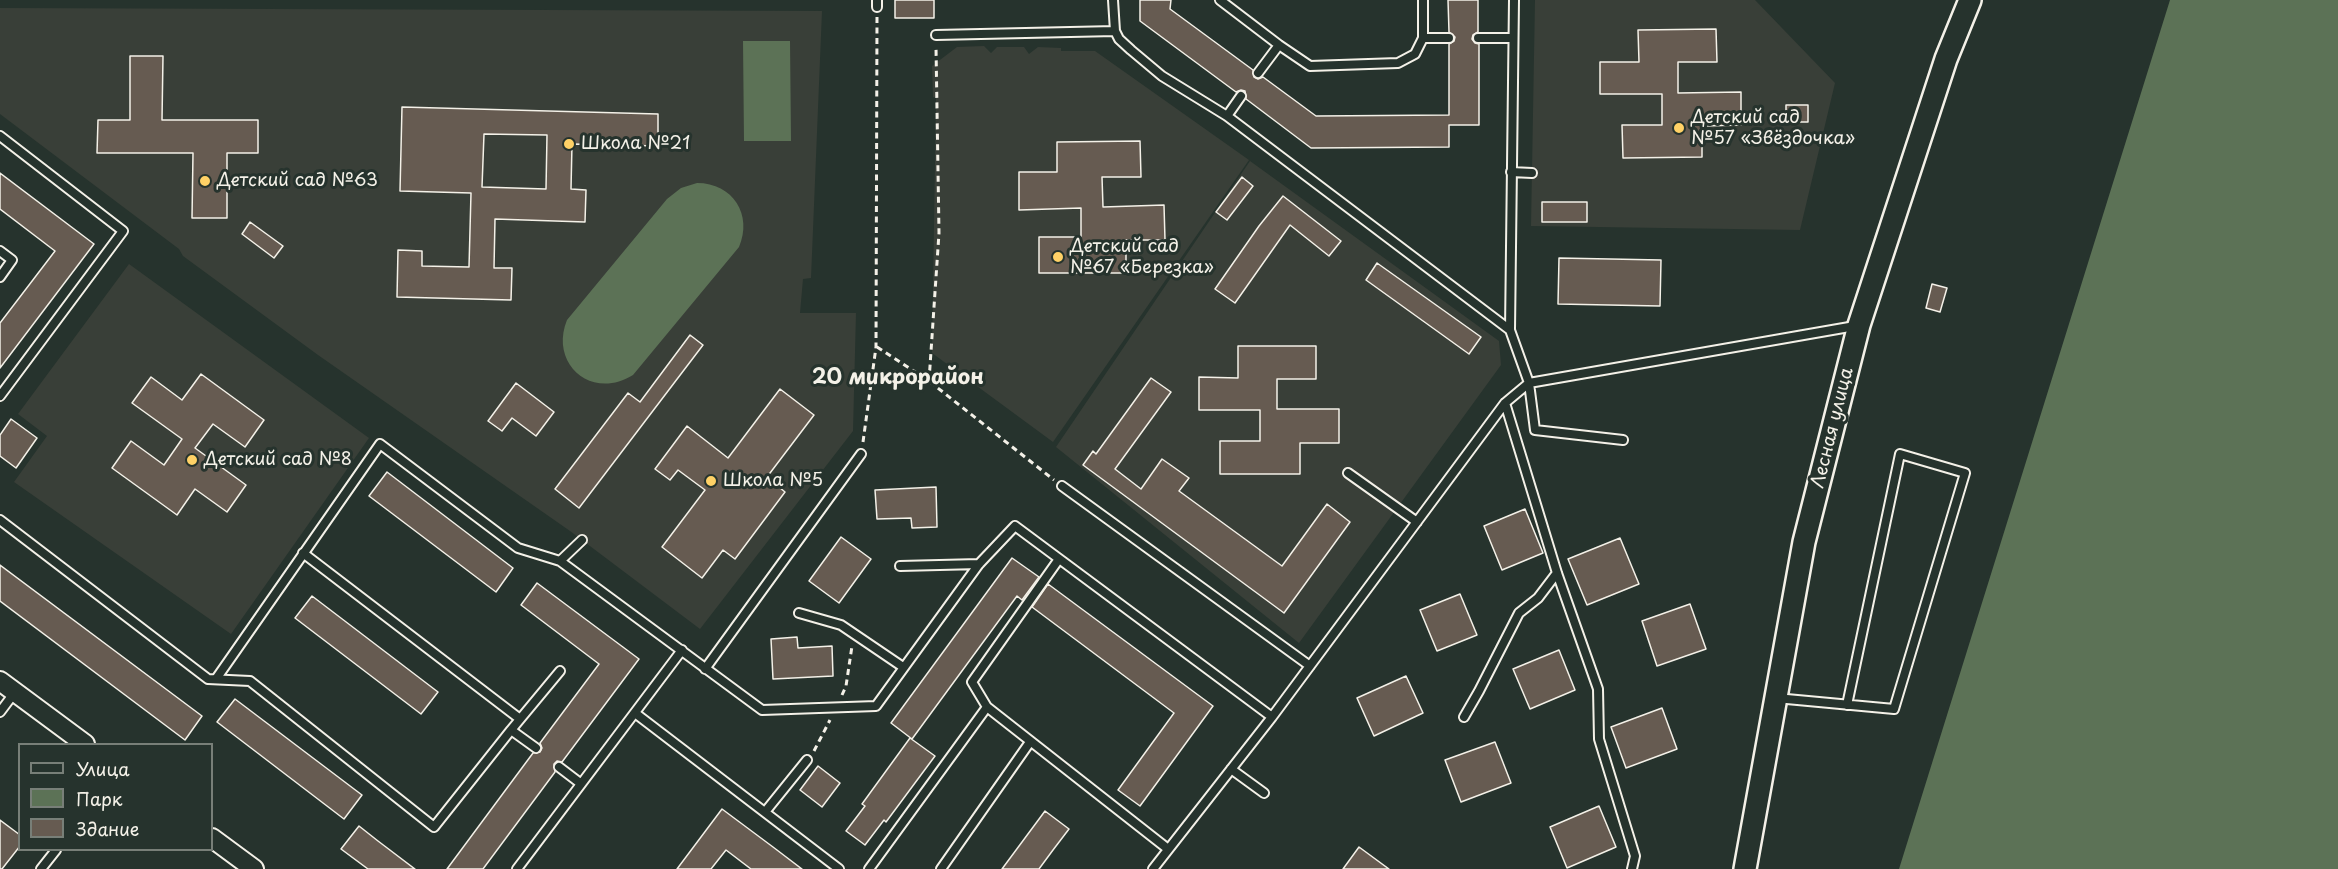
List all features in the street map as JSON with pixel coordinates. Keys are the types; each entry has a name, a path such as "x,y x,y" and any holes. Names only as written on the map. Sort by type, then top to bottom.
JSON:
{"main road":[{"name":"Лесная улица","path":"1745,869 1804,542 1859,325 1946,59 1970,0"}],"street":[{"path":"7,687 85,743"},
{"path":"213,839 254,869"}],"lane":[{"path":"1113,0 1115,32 1119,39 1162,76 1227,116 1510,330"},
{"path":"1220,0 1310,66 1398,63 1415,54 1423,38 1423,0"},
{"path":"1514,0 1510,330 1528,383 1535,430 1623,440"},
{"path":"936,35 1115,32"},
{"path":"1423,38 1449,38"},
{"path":"1479,38 1513,38"},
{"path":"1258,73 1279,45"},
{"path":"1227,116 1241,96"},
{"path":"0,136 123,231 0,396"},
{"path":"1511,172 1532,173"},
{"path":"0,251 12,260 0,277"},
{"path":"1153,869 1272,717 1505,403 1528,383 1859,325"},
{"path":"1505,403 1557,573 1598,689 1599,739 1635,856 1632,869"},
{"path":"216,679 380,444 518,548 560,561 762,710 876,706 979,564 1015,526 1272,717"},
{"path":"705,669 861,454"},
{"path":"1776,698 1847,705 1894,709 1965,473 1900,454 1847,705"},
{"path":"1348,473 1417,522"},
{"path":"1062,486 1310,666"},
{"path":"0,520 208,678 250,681 434,828 560,671"},
{"path":"560,561 582,540"},
{"path":"303,553 520,719"},
{"path":"1059,559 972,682 987,707 1168,849"},
{"path":"900,566 979,564"},
{"path":"1464,717 1519,612 1538,598 1557,573"},
{"path":"799,613 841,625 903,667"},
{"path":"517,869 682,650"},
{"path":"0,712 7,687"},
{"path":"869,869 987,707"},
{"path":"635,713 839,869"},
{"path":"511,730 536,748"},
{"path":"941,869 1030,742"},
{"path":"765,812 807,760"},
{"path":"559,767 580,783"},
{"path":"1231,769 1264,792"},
{"path":"41,869 54,851"}],"path":[{"path":"861,454 876,346 877,3"},
{"path":"929,381 939,233 936,35"},
{"path":"876,346 929,381 1062,486"}],"shaded area":[{"name":"Детский сад №57 «Звёздочка»","path":"1535,0 1755,0 1835,83 1800,230 1531,226"},
{"name":"Школа №21","path":"0,8 822,11 811,278 803,279 800,313 856,313 853,431 700,629 570,531 318,355 183,256 179,249 0,114"},
{"name":"Детский сад №67 «Березка»","path":"984,46 991,53 997,47 1024,47 1029,54 1038,47 1061,48 1061,51 1095,51 1249,160 1053,442 932,353 936,98 933,97 932,66 957,47"},
{"path":"1250,161 1499,341 1501,365 1299,643 1056,447"},
{"name":"Детский сад №8","path":"129,264 369,438 231,634 14,482 47,436 18,414"}],"green space":[{"path":"2170,0 2338,0 2338,869 1899,869"},
{"path":"743,41 790,41 791,141 744,141"},
{"path":"697,183 721,188 737,203 743,224 743,235 739,247 633,375 618,382 603,384 589,381 569,364 564,351 563,336 567,320 667,199 681,188"}],"building":[{"path":"895,0 934,0 934,18 895,18"},
{"path":"1140,0 1171,0 1170,9 1253,70 1254,77 1258,79 1263,77 1316,116 1449,115 1449,44 1454,41 1455,37 1449,32 1448,0 1478,0 1478,32 1473,35 1472,39 1479,44 1479,125 1449,125 1449,147 1311,148 1246,99 1245,91 1236,92 1140,21"},
{"path":"1716,29 1717,62 1678,62 1678,93 1741,92 1741,125 1702,126 1702,157 1623,158 1622,125 1662,125 1662,94 1600,94 1600,62 1639,62 1638,30"},
{"path":"130,56 163,56 162,120 258,120 258,153 227,153 227,218 192,218 193,153 97,153 98,120 130,120"},
{"path":"1786,105 1808,105 1808,122 1786,122"},
{"path":"402,107 658,114 658,146 572,144 571,189 586,190 585,222 495,219 494,268 512,268 511,300 397,297 398,250 422,251 422,266 469,267 471,193 400,191","holes":["484,134 547,135 546,189 482,187"]},
{"path":"1140,141 1141,177 1102,177 1103,207 1164,205 1165,240 1126,240 1126,273 1039,273 1039,237 1081,237 1081,208 1019,210 1019,172 1057,172 1057,142"},
{"path":"0,173 94,244 0,368 0,323 55,251 0,209"},
{"path":"1242,177 1253,186 1227,220 1216,212"},
{"path":"1283,196 1341,241 1329,256 1290,225 1235,303 1215,289"},
{"path":"1542,202 1587,202 1587,222 1542,222"},
{"path":"250,222 283,246 274,258 242,234"},
{"path":"1559,258 1661,260 1660,306 1558,304"},
{"path":"1377,263 1481,337 1469,354 1366,280"},
{"path":"1932,284 1947,288 1940,312 1926,308"},
{"path":"690,335 703,345 579,508 555,489 628,393 640,402"},
{"path":"1238,346 1316,346 1316,379 1277,379 1277,409 1339,409 1339,443 1300,443 1300,474 1220,474 1220,441 1260,441 1260,410 1199,410 1199,377 1238,378"},
{"path":"201,374 264,420 245,447 213,424 195,448 246,485 227,512 195,489 177,515 112,468 131,441 164,465 182,439 132,403 151,377 182,400"},
{"path":"1151,378 1171,392 1115,469 1141,489 1162,459 1189,478 1179,491 1282,566 1327,504 1350,522 1284,613 1083,465 1093,451 1096,454"},
{"path":"516,383 554,412 536,436 512,418 502,431 488,421"},
{"path":"780,389 814,415 767,477 785,492 735,559 723,550 702,578 662,547 705,490 678,470 670,480 655,469 687,426 728,458"},
{"path":"11,419 37,438 16,468 0,456 0,435"},
{"path":"387,472 513,568 496,592 369,496"},
{"path":"936,487 937,527 912,528 911,518 877,519 875,490"},
{"path":"1525,509 1543,553 1502,570 1484,526"},
{"path":"841,537 871,559 839,603 809,581"},
{"path":"1620,538 1639,584 1587,605 1568,559"},
{"path":"1012,558 1039,577 1022,600 1017,596 912,739 891,723"},
{"path":"0,565 202,716 185,740 0,601"},
{"path":"537,583 639,659 562,762 557,761 554,764 555,772 483,869 447,869 533,753 540,752 542,748 540,743 599,664 521,605"},
{"path":"1048,584 1213,706 1140,806 1118,790 1174,713 1032,607"},
{"path":"1460,594 1477,635 1437,651 1420,610"},
{"path":"312,596 438,692 421,714 295,618"},
{"path":"1690,604 1706,649 1657,666 1642,621"},
{"path":"797,637 798,648 832,646 833,676 773,679 771,639"},
{"path":"1559,650 1575,690 1530,709 1513,669"},
{"path":"1406,676 1423,713 1374,736 1357,698"},
{"path":"235,699 362,795 344,819 217,722"},
{"path":"1662,708 1677,749 1626,768 1611,727"},
{"path":"910,738 935,756 886,822 884,820 865,845 846,831 865,806 862,804"},
{"path":"1495,742 1511,783 1461,802 1445,760"},
{"path":"818,766 840,783 822,807 800,790"},
{"path":"1599,806 1616,847 1567,868 1550,827"},
{"path":"722,809 802,869 751,869 726,850 711,869 677,869"},
{"path":"1045,811 1069,829 1039,869 1002,869"},
{"path":"0,820 18,834 18,849 0,869"},
{"path":"359,826 415,869 368,869 341,849"},
{"path":"1359,847 1389,869 1343,869"}],"place":[{"name":"Детский сад №57 «Звёздочка»","path":"1679,128"},
{"name":"Школа №21","path":"569,144"},
{"name":"Детский сад №63","path":"205,181"},
{"name":"Детский сад №67 «Березка»","path":"1058,257"},
{"name":"Детский сад №8","path":"192,460"},
{"name":"Школа №5","path":"711,481"}],"district":[{"name":"20 микрорайон","path":"898,378"}]}
